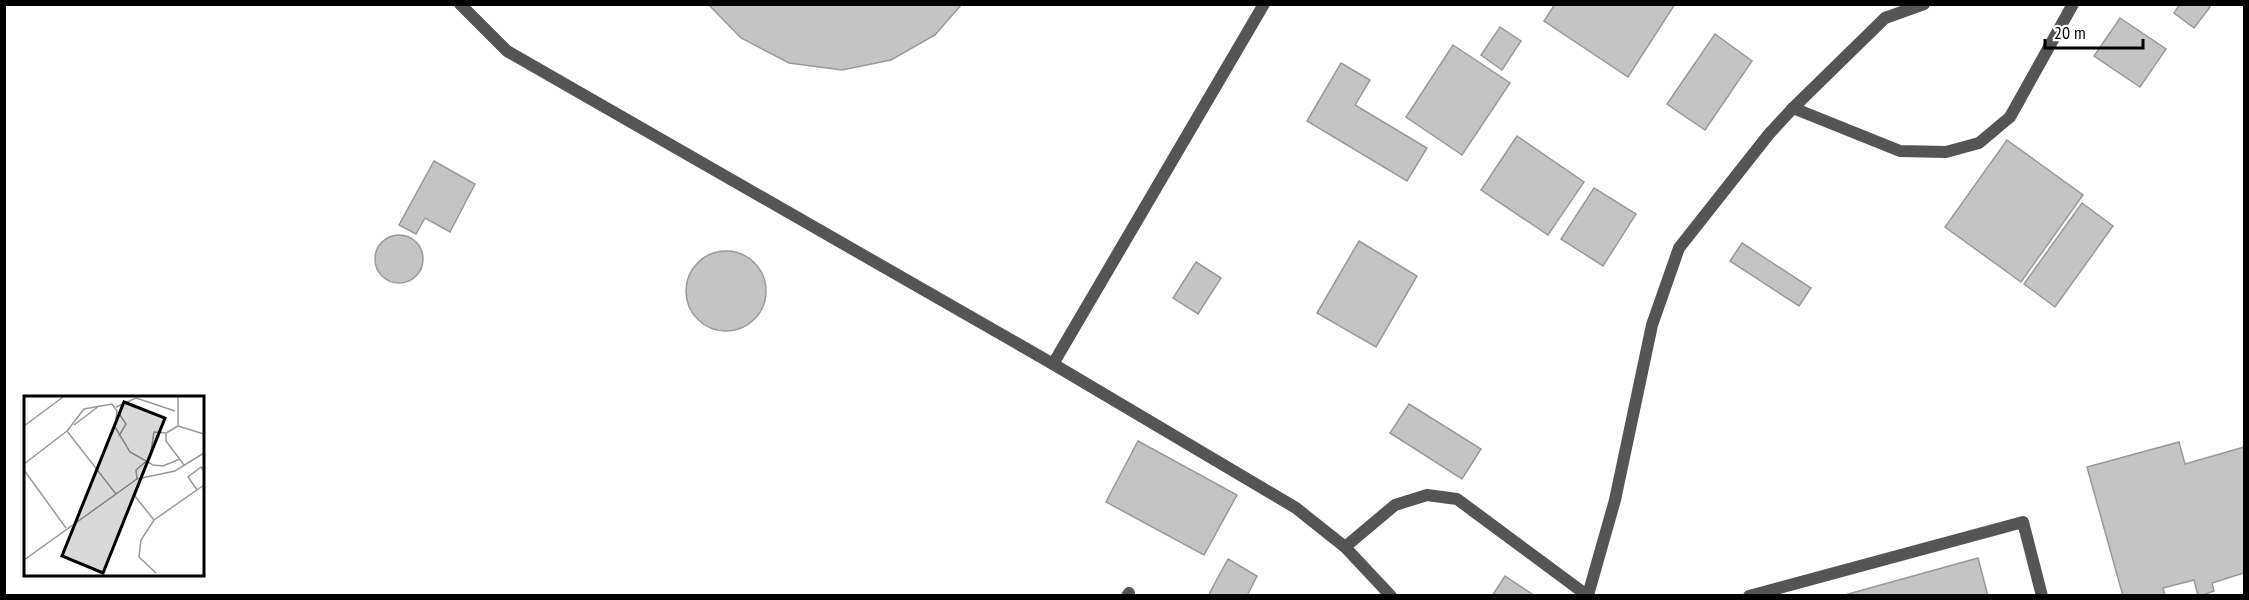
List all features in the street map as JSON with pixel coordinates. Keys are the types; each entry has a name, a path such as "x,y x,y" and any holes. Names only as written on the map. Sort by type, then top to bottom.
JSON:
{"lane":[{"path":"460,4 507,51 1053,364 1296,508 1345,547 1391,596"},
{"path":"1053,364 1264,4"},
{"path":"1345,547 1395,505 1427,495 1457,499 1588,596 1615,500 1652,325 1679,248 1769,134 1793,108 1885,18 1924,4"},
{"path":"1793,108 1900,151 1946,152 1979,143 2010,117 2073,4"},
{"path":"1749,596 2023,522 2042,596"}],"building":[{"path":"708,4 962,4 935,35 891,60 842,70 789,63 741,38"},
{"path":"1555,4 1675,4 1628,77 1544,21"},
{"path":"2180,4 2207,4 2210,7 2194,28 2174,13"},
{"path":"2120,18 2166,49 2140,87 2094,56"},
{"path":"1500,27 1521,41 1502,70 1481,55"},
{"path":"1715,34 1752,61 1705,130 1667,104"},
{"path":"1453,45 1510,83 1462,155 1406,117"},
{"path":"1341,63 1370,80 1355,105 1427,148 1407,181 1307,121"},
{"path":"1517,136 1584,182 1548,235 1481,190"},
{"path":"2007,140 2083,195 2021,282 1945,227"},
{"path":"434,161 475,184 450,232 425,218 416,234 399,225"},
{"path":"1594,188 1636,214 1603,266 1561,239"},
{"path":"2082,203 2113,226 2055,307 2024,284"},
{"path":"399,235 416,242 423,259 416,276 399,283 382,276 375,259 382,242"},
{"path":"1359,241 1417,276 1376,347 1317,313"},
{"path":"1742,243 1811,288 1799,306 1730,261"},
{"path":"726,251 741,254 754,263 763,276 766,291 763,306 754,319 741,328 726,331 711,328 698,319 689,306 686,291 689,276 698,263 711,254"},
{"path":"1196,262 1221,278 1198,314 1173,298"},
{"path":"1409,404 1481,449 1462,479 1390,433"},
{"path":"1138,441 1237,495 1204,555 1106,502"},
{"path":"2179,442 2185,464 2244,447 2244,573 2212,583 2214,591 2200,596 2198,596 2194,580 2163,588 2165,596 2123,596 2087,467"},
{"path":"1978,558 1988,596 1841,596"},
{"path":"1228,559 1257,576 1247,596 1208,596"},
{"path":"1505,576 1535,596 1492,596"}]}
